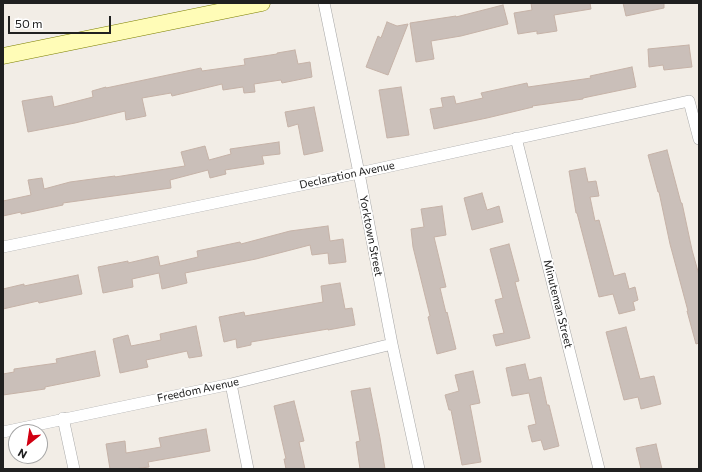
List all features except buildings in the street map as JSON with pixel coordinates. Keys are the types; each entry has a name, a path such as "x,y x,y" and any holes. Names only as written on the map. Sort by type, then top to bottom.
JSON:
{"street":[{"path":"3,56 262,3"},
{"name":"Yorktown Street","path":"324,3 360,173 392,344 419,469"},
{"name":"Declaration Avenue","path":"3,247 360,173 690,101 699,139"},
{"name":"Minuteman Street","path":"516,138 599,469"},
{"name":"Freedom Avenue","path":"3,432 63,418 231,384 392,344"},
{"path":"231,384 248,469"},
{"path":"63,418 74,469"}]}
